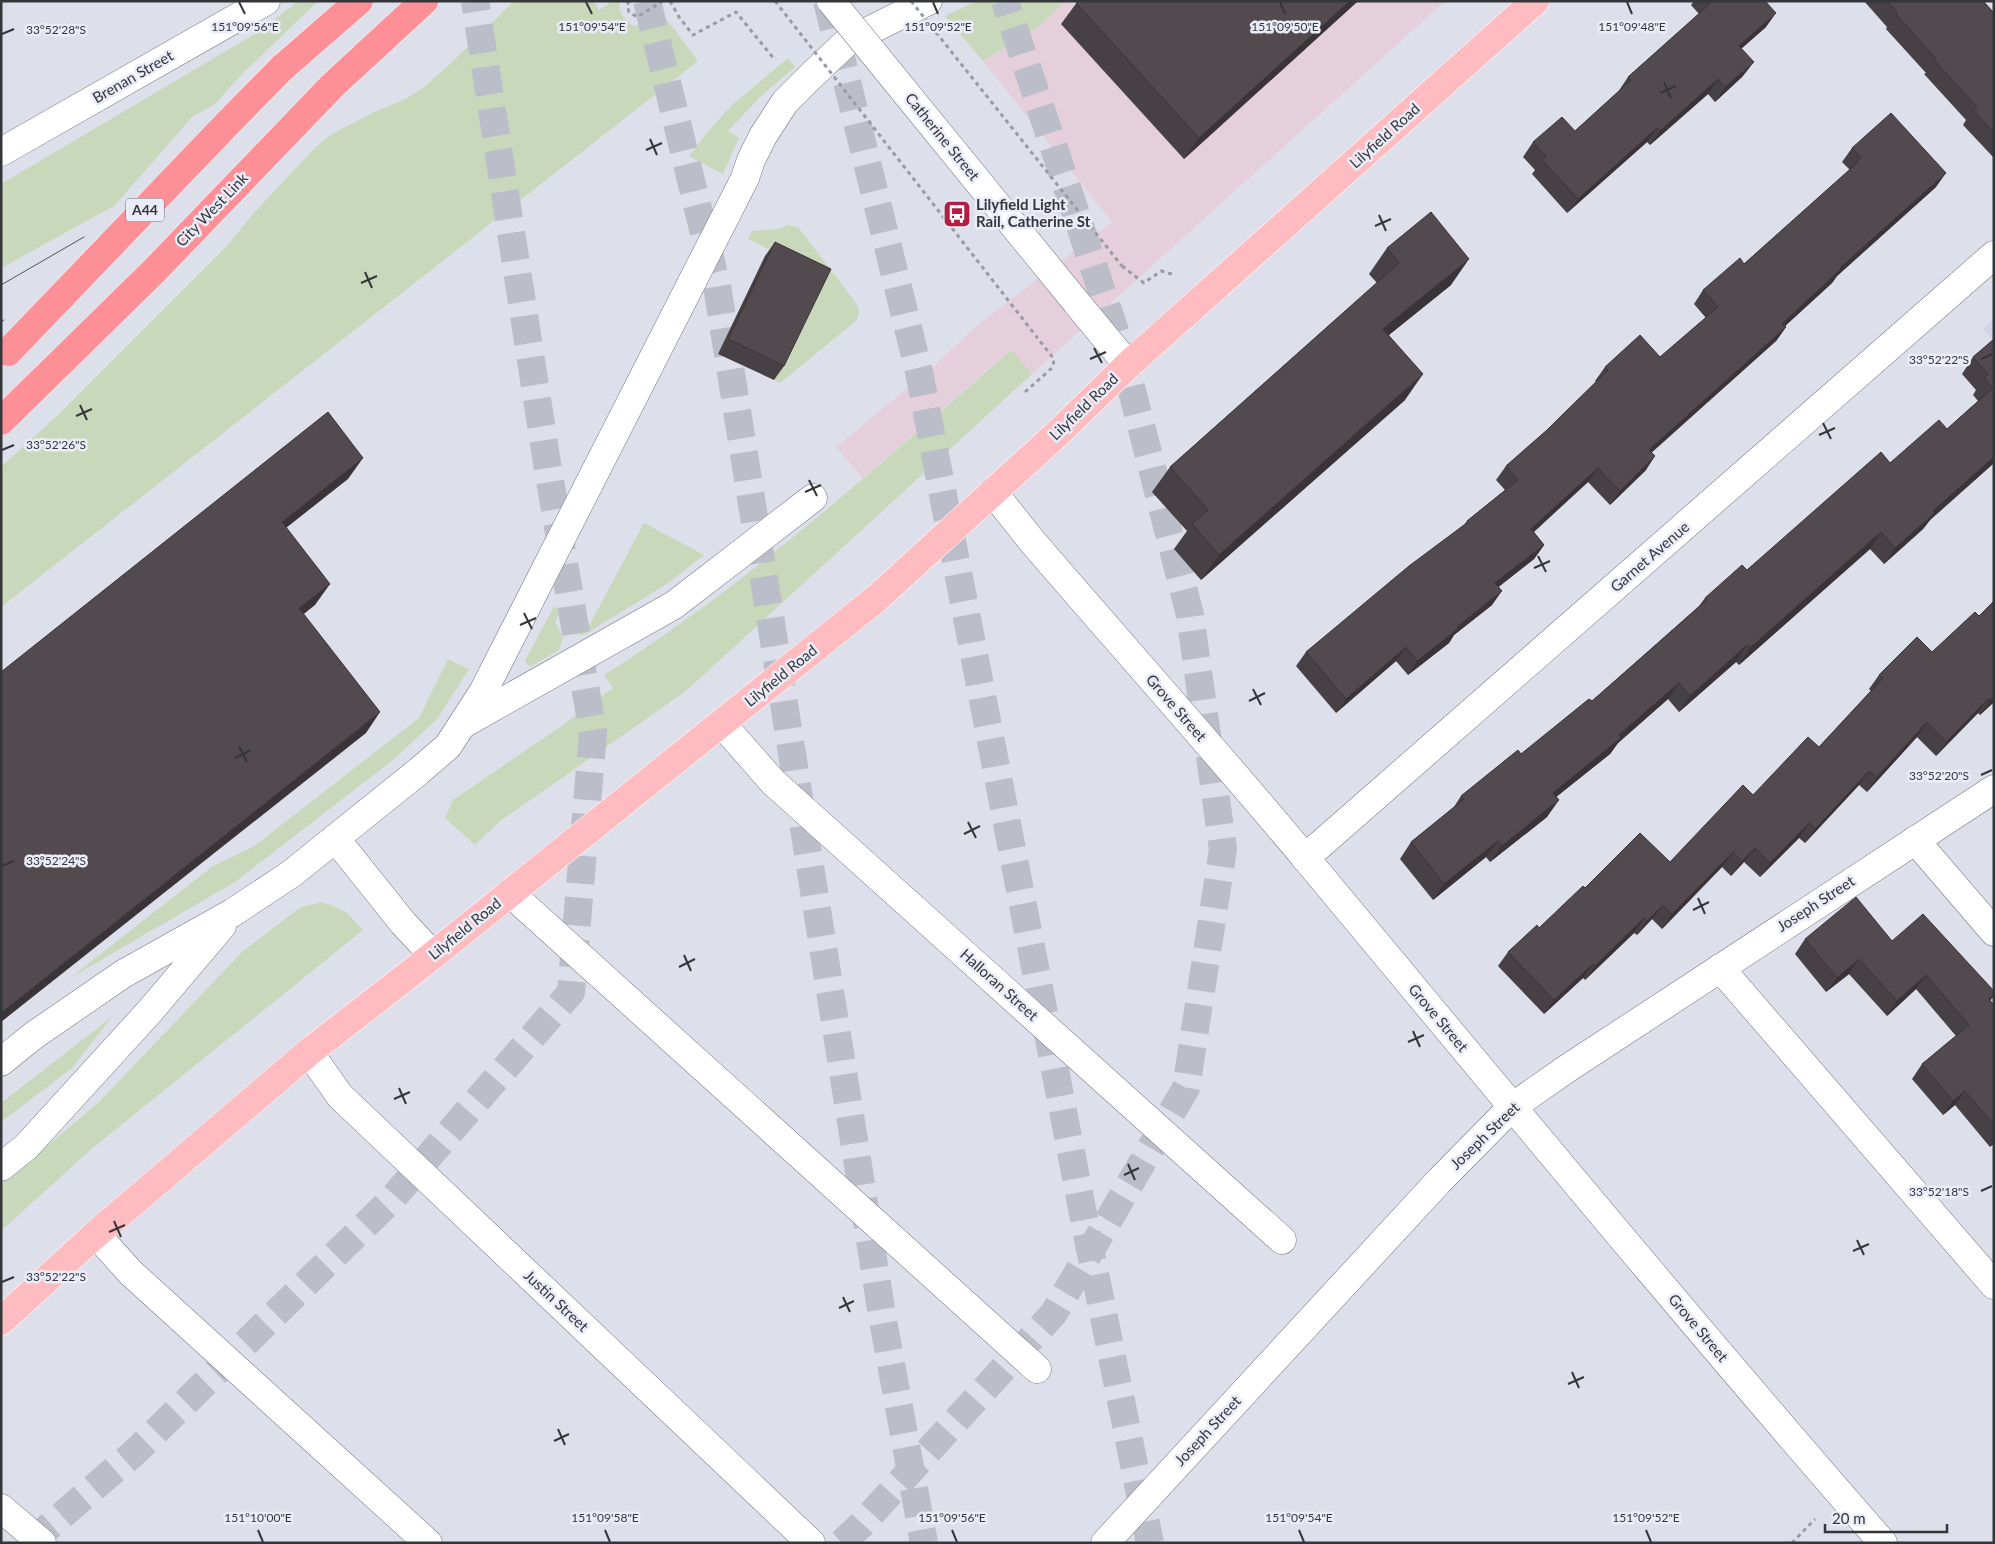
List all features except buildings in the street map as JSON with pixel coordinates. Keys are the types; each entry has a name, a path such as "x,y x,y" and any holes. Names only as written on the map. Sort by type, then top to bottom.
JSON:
{"highway":[{"name":"A44","path":"4,355 282,68 359,1"},
{"name":"City West Link","path":"1,420 154,270 333,85 424,1"}],"main road":[{"name":"Lilyfield Road","path":"1,1321 96,1234 309,1052 433,955 877,598 1059,432 1128,365 1535,1"}],"street":[{"name":"Brenan Street","path":"1,152 266,1"},
{"name":"Catherine Street","path":"831,1 1128,365"},
{"path":"1,1062 33,1036 122,974 232,913 291,874 448,746 488,684 745,178 751,160 763,136 785,102 847,42 928,1"},
{"name":"Garnet Avenue","path":"1306,858 1994,255"},
{"name":"Grove Street","path":"993,492 1038,548 1306,858 1512,1108 1786,1432 1883,1543"},
{"path":"460,726 674,605 813,498"},
{"name":"Halloran Street","path":"722,724 773,782 1282,1240"},
{"name":"Joseph Street","path":"1105,1543 1440,1180 1512,1108 1568,1068 1994,789"},
{"path":"335,838 403,923 433,955"},
{"path":"1914,840 1994,932"},
{"path":"510,893 1037,1369"},
{"path":"1,1167 26,1147 150,1011 232,913"},
{"path":"1720,968 1994,1285"},
{"name":"Justin Street","path":"309,1052 340,1096 811,1543"},
{"path":"96,1234 131,1273 428,1543"},
{"path":"1,1508 42,1543"}],"path":[{"path":"629,1 627,5 629,12 637,17 663,1"},
{"path":"670,1 679,17 693,35 736,12 774,60 781,55"},
{"path":"775,1 1054,359 1053,367 1025,392"},
{"path":"911,1 1122,266 1144,283 1161,271"},
{"path":"803,37 810,31"}],"shaded area":[{"path":"1066,1 1445,1 1032,374 1010,350 863,478 836,447 933,367 973,329 1112,222 983,61 1039,26"},
{"path":"1994,319 1994,341 1983,329"}],"green space":[{"path":"298,1 318,1 243,73 214,105 193,116 114,206 1,268 1,184 260,31"},
{"path":"514,1 594,1 599,10 613,1 620,1 622,16 634,26 647,22 662,13 698,61 1,607 1,467 60,413 228,245 252,215 314,149 329,136 370,114 405,99 423,88"},
{"path":"977,1 1066,1 1039,26 983,61 945,16"},
{"path":"788,58 795,67 761,96 728,131 739,138 723,174 689,156 732,105"},
{"path":"788,225 798,227 856,303 859,311 857,320 780,383 774,380 824,275 748,239 752,231 779,229"},
{"path":"1011,350 1032,374 686,691 499,822 475,845 445,818 453,800 560,727 613,688 604,675 711,601 763,561 814,520"},
{"path":"644,523 704,555 668,583 584,635 574,634 568,629 575,617 590,624"},
{"path":"554,606 561,610 555,621 563,638 559,650 530,667 525,661"},
{"path":"448,659 469,669 437,719 393,760 235,882 70,978 213,866 253,847 419,718"},
{"path":"323,902 346,912 363,930 89,1151 1,1231 1,1185 99,1102 243,951 301,907"},
{"path":"112,1017 72,1068 1,1122 1,1103"}],"tunnel":[{"path":"30,1543 134,1453 392,1199 571,992 593,733 547,463 475,1"},
{"path":"647,1 717,286 882,1315 924,1543"},
{"path":"827,1 919,372 1087,1234 1150,1543"},
{"path":"842,1543 861,1525 1054,1313 1186,1088 1223,849 1190,615 1122,352 1005,1"}],"tram line":[{"path":"1,285 84,237"}],"place":[{"name":"Lilyfield Light Rail, Catherine St","path":"957,214"}]}
